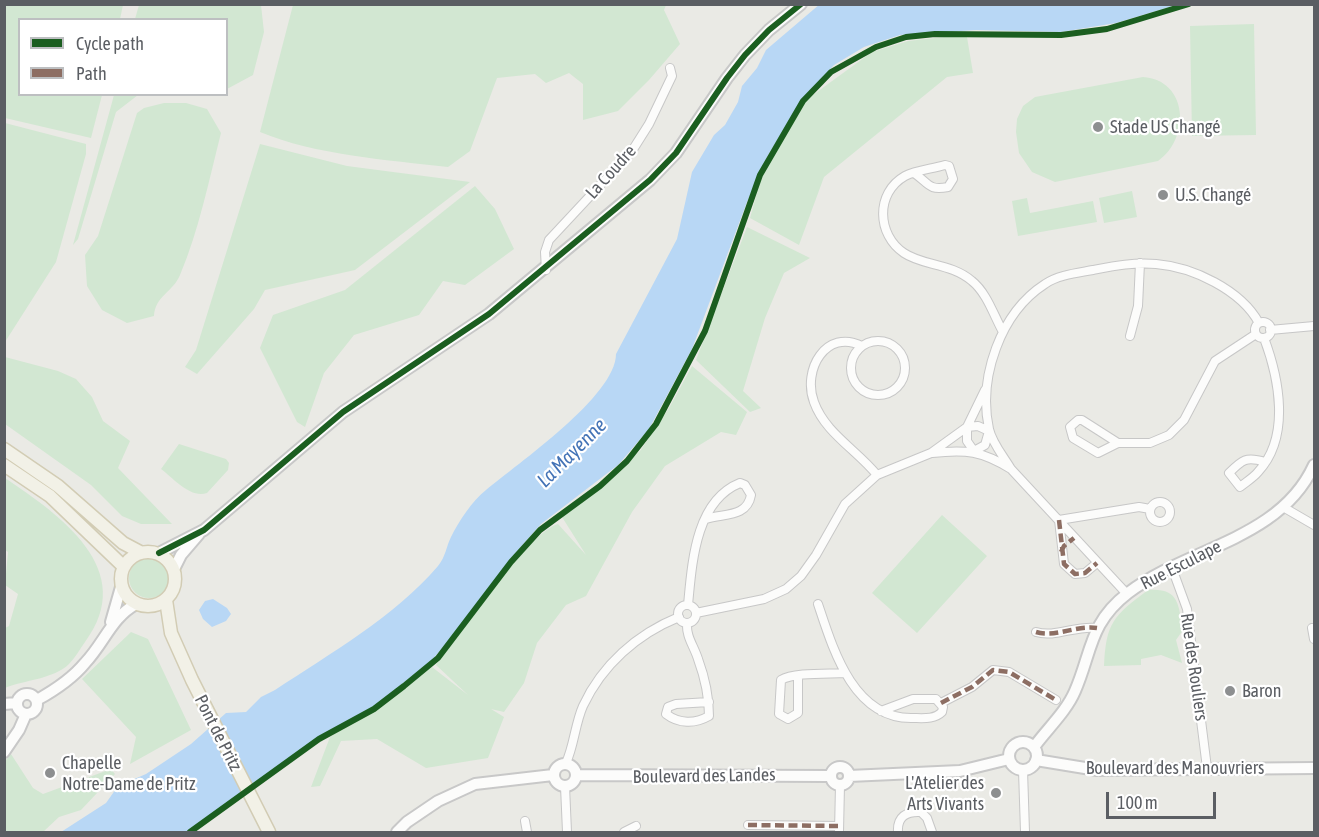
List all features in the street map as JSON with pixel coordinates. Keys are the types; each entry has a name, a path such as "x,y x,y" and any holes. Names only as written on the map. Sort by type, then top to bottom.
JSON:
{"main road":[{"path":"4,449 58,486 123,543 140,552 159,554 174,569 175,583 166,600 141,605 125,594 121,587 123,566 140,552"},
{"path":"4,465 50,496 123,566"},
{"name":"Pont de Pritz","path":"166,600 171,633 192,680 269,832"},
{"name":"Pont de Pritz","path":"141,605 171,633"}],"street":[{"path":"174,569 181,555 204,530 343,412 489,314 546,270 657,174 676,153 727,78 746,55 769,30 801,4"},
{"name":"La Coudre","path":"546,270 544,252 549,240 632,151 649,124 672,76 670,68"},
{"path":"914,173 931,188 937,189 948,187 953,179 949,166 945,165 914,173 896,182 888,192 882,214 890,238 906,255 937,263 972,281 984,296 1003,332"},
{"path":"1130,336 1138,306 1140,263"},
{"path":"974,451 966,441 967,427 986,388 994,352 1003,332 1026,300 1047,283 1079,272 1140,263 1180,268 1215,282 1254,314 1259,323 1260,336 1278,388 1279,425 1265,462 1258,472 1240,487 1229,473 1244,459 1251,457 1265,462"},
{"path":"1259,323 1267,324 1270,330"},
{"path":"1118,443 1082,420 1078,420 1070,427 1073,438 1098,453 1118,443 1150,442 1169,435 1184,420 1215,361 1270,330 1314,326"},
{"path":"862,346 851,363 855,382 870,394 889,392 903,378 903,358 890,344 871,342 862,346 851,341 843,341 824,351 812,369 810,388 814,404 824,420 877,475"},
{"path":"986,388 990,431 1011,469 1127,594"},
{"path":"696,613 764,599 786,589 801,576 816,555 844,504 877,475 931,453 967,427 978,426 990,431"},
{"path":"974,451 985,445 990,431"},
{"path":"931,453 974,451 1011,469"},
{"name":"Rue Esculape","path":"1034,747 1075,691 1097,628 1127,594 1172,568 1259,526 1283,507 1310,475 1314,465"},
{"path":"688,605 693,557 700,529 720,495 740,483 745,485 750,495 746,507 732,515 706,519"},
{"path":"1059,520 1138,507 1150,509"},
{"path":"1283,507 1314,525"},
{"path":"1059,520 1064,564 1075,574 1085,573 1097,563"},
{"path":"159,554 204,530"},
{"path":"1061,552 1074,538"},
{"name":"Rue des Rouliers","path":"1172,568 1186,609 1207,768"},
{"path":"110,628 121,587"},
{"path":"818,604 833,650 844,673 868,702 881,711 903,718 935,718 942,712 941,703 936,699 913,699 881,711"},
{"path":"8,748 26,714 35,710 37,700 66,682 85,664 125,610 141,605"},
{"path":"687,623 693,621 696,613 694,608 688,605"},
{"path":"679,617 680,609 688,605"},
{"path":"679,617 687,623 688,637 698,656 709,702 709,716 700,721 676,722 666,714 668,707 676,704 709,702"},
{"path":"566,763 572,766 576,775 574,782 564,786 558,784 554,776 555,768 566,763 584,705 598,678 629,647 648,633 679,617"},
{"path":"1036,632 1045,635 1084,626 1097,628"},
{"path":"1312,628 1314,639"},
{"path":"941,703 972,687 993,670 1009,672 1056,700"},
{"path":"798,676 798,713 788,719 779,714 781,680 798,676 844,673"},
{"path":"26,714 18,709 17,703 20,696 26,693 33,695 37,700"},
{"path":"4,704 17,703"},
{"path":"1026,742 1034,747 1036,760 1031,767 1023,770 1014,767 1009,759 1010,750 1016,743 1026,742"},
{"path":"849,776 960,771 1009,759"},
{"name":"Boulevard des Manouvriers","path":"1036,760 1097,770 1314,768"},
{"path":"840,785 832,781 831,776 834,769 840,767 847,771 849,776"},
{"path":"1023,770 1025,832"},
{"name":"Boulevard des Landes","path":"576,775 831,776"},
{"path":"397,832 407,822 438,801 475,784 554,776"},
{"path":"840,785 845,783 849,776"},
{"path":"748,825 839,829 840,785"},
{"path":"564,786 567,832"},
{"path":"898,832 898,822 912,811 921,812 927,818 932,832"},
{"path":"525,821 527,832"},
{"path":"624,832 636,826"}],"green space":[{"path":"5,4 123,5 120,18 18,18 18,96 102,96 91,138 5,118"},
{"path":"139,5 261,5 264,32 253,75 228,88 228,18 135,18"},
{"path":"293,5 666,5 664,10 680,44 618,111 583,120 583,84 569,73 546,83 535,74 497,78 470,151 448,167 328,151 281,140 260,132"},
{"path":"1254,24 1256,135 1192,136 1190,26"},
{"path":"967,37 973,73 947,77 824,177 799,245 750,218 762,175 806,100 872,52 908,41"},
{"name":"Stade US Changé","path":"1143,77 1158,81 1169,88 1180,112 1180,125 1176,139 1169,151 1158,161 1055,182 1032,172 1019,153 1016,132 1017,119 1023,106 1035,97"},
{"path":"114,96 137,96 116,112 78,239 73,245"},
{"path":"164,103 186,103 207,109 221,133 198,223 180,275 161,299 154,316 127,323 102,310 87,286 85,255 98,236 137,113 144,108"},
{"path":"5,123 86,144 86,154 56,262 5,342"},
{"path":"260,144 347,166 470,182 355,270 265,290 254,309 197,374 185,367 196,350"},
{"path":"475,186 495,209 514,249 465,285 443,281 419,315 354,335 324,373 305,427 297,422 260,348 273,315 345,290"},
{"path":"1132,191 1137,217 1104,223 1099,198"},
{"path":"1027,198 1030,213 1093,201 1097,222 1018,236 1012,201"},
{"path":"747,227 810,258 784,273 765,318 743,391 761,408 750,412 696,360"},
{"path":"5,357 58,371 76,379 92,397 103,421 130,441 118,468 172,524 141,524 122,516 91,485 5,424"},
{"path":"692,366 747,412 736,435 721,432 665,466 632,512 586,596 566,605 537,643 524,683 504,712 491,709 504,717 488,758 426,768 377,739 341,741 320,786 311,787 330,737 432,667 468,695 436,665 512,564 545,531 558,524 586,555 562,517 640,451 669,408"},
{"path":"179,444 226,459 229,463 228,470 207,493 195,493 189,490 161,469"},
{"path":"5,478 69,527 86,547 98,568 103,591 99,616 85,642 69,664 47,676 5,688 5,628 9,626 18,594 5,585 8,552 5,550"},
{"path":"942,515 987,556 917,633 872,593"},
{"path":"149,558 157,559 163,564 168,570 168,586 163,592 157,597 149,598 141,597 135,592 130,586 129,578 130,570 135,564 141,559"},
{"path":"1148,590 1166,592 1175,599 1178,605 1183,630 1176,640 1182,663 1161,655 1141,659 1141,665 1104,666 1107,640 1114,622 1119,614"},
{"path":"131,632 148,639 191,730 130,764 136,737 82,679"},
{"path":"11,754 33,788 43,794 111,769 115,774 81,810 59,817 43,832 5,832 5,761"}],"water":[{"name":"La Mayenne","path":"820,4 1176,5 1116,23 1061,32 976,30 900,35 864,47 834,65 803,98 767,157 747,202 692,349 649,429 618,465 541,524 512,557 462,626 431,661 376,705 298,752 188,832 61,832 106,803 118,786 146,774 191,744 226,713 246,712 261,697 340,648 402,602 438,566 454,531 476,500 583,409 612,371 616,354 677,239 692,172 714,135 725,125 738,102 742,86 757,68 766,50"},
{"path":"213,599 227,608 231,614 226,621 212,627 203,619 199,610 205,601"}],"marked path":[{"path":"1059,520 1064,564 1075,574 1085,573 1097,563"},
{"path":"1061,552 1064,546 1074,538"},
{"path":"1036,632 1051,633 1097,628"},
{"path":"941,703 972,687 993,670 1009,672 1056,700"},
{"path":"748,825 839,826"}],"cycle path":[{"path":"159,553 204,530 343,412 489,314 650,180 676,153 745,55 769,30 801,4"},
{"path":"190,832 319,739 374,709 438,658 511,562 540,530 600,486 627,461 656,424 705,331 760,175 803,101 831,72 876,47 906,37 935,34 1061,35 1107,29 1189,4"}],"place":[{"name":"Stade US Changé","path":"1098,127"},
{"name":"U.S. Changé","path":"1163,195"},
{"name":"Baron","path":"1230,691"},
{"name":"Chapelle Notre-Dame de Pritz","path":"50,773"},
{"name":"L'Atelier des Arts Vivants","path":"996,793"}]}
